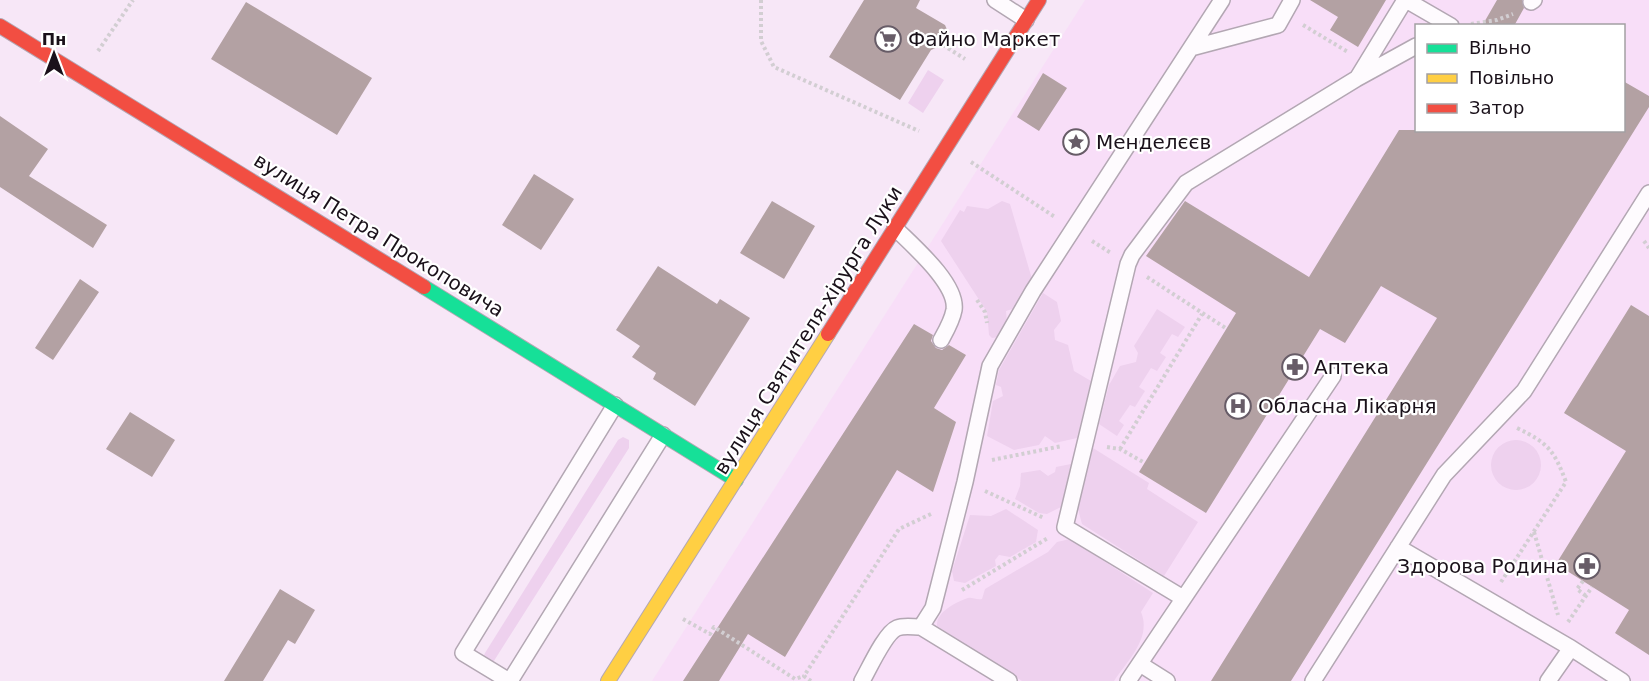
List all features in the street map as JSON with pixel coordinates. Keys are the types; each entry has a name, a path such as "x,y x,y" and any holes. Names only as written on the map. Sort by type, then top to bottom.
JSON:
{"street":[{"name":"вулиця Святителя-хірурга Луки","path":"608,681 1039,0"},
{"name":"вулиця Петра Прокоповича","path":"0,26 736,480"}],"lane":[{"path":"995,0 1026,20"},
{"path":"921,627 933,608 961,499 990,366 1034,291 1222,0"},
{"path":"1356,79 1405,0 1447,24"},
{"path":"1191,48 1278,25 1288,7"},
{"path":"1183,598 1065,527 1128,264 1186,183 1356,79 1415,47"},
{"path":"1313,681 1444,475 1524,391 1649,193"},
{"path":"895,228 933,267 952,297 955,308 941,340"},
{"path":"1128,681 1333,376"},
{"path":"615,405 463,653 509,681 663,435"},
{"path":"1398,547 1569,647 1622,681"},
{"path":"862,681 896,628 921,627 1010,681"},
{"path":"1548,681 1569,647"},
{"path":"1140,664 1167,681"}],"path":[{"path":"81,74 133,0"},
{"path":"761,0 761,41 774,67 919,131"},
{"path":"1468,24 1497,20 1511,15 1532,1"},
{"path":"1288,7 1366,63"},
{"path":"943,45 965,59"},
{"path":"969,161 1227,329"},
{"path":"1120,449 1203,314"},
{"path":"1489,600 1566,482 1554,452 1539,438 1497,419"},
{"path":"969,464 1084,442 1120,449 1145,463"},
{"path":"965,482 1065,527"},
{"path":"680,617 710,634 714,627 795,680 804,676 899,529 961,499"},
{"path":"933,608 1065,527"},
{"path":"1534,532 1569,647"},
{"path":"1583,581 1577,589 1586,596"},
{"path":"1562,630 1592,587"},
{"path":"804,676 811,681"}],"shaded area":[{"name":"Обласна Лікарня","path":"1085,0 1649,0 1649,681 652,681"},
{"path":"928,70 944,80 923,113 908,103"},
{"path":"1002,201 1010,204 1032,279 1016,308 1006,311 1007,323 999,337 992,338 989,335 987,312 941,241 960,210 964,212 967,206 988,209"},
{"path":"1043,293 1057,302 1061,321 1054,330 1055,340 1068,345 1074,371 1091,381 1077,438 1055,443 1045,436 1039,445 1014,450 987,436 993,401 1003,396 1001,387 996,385 999,370"},
{"path":"1157,309 1185,327 1178,337 1172,334 1160,353 1166,357 1157,371 1151,368 1139,387 1145,391 1135,407 1130,405 1119,421 1124,425 1117,436 1099,424 1109,385 1120,366 1136,362 1138,353 1134,346"},
{"path":"623,437 629,440 629,448 492,664 483,658 485,653 618,440"},
{"path":"1516,440 1534,447 1541,465 1534,483 1516,490 1498,483 1491,465 1498,447"},
{"path":"1093,448 1149,483 1147,489 1198,522 1164,576 1082,524 1078,509"},
{"path":"1071,464 1061,507 1047,514 1039,513 1015,499 1020,486 1021,473 1040,470 1048,476 1055,472 1056,467"},
{"path":"1006,509 1038,530 1036,542 1010,557 999,555 995,560 996,566 965,583 954,581 952,571 970,515 991,516"},
{"path":"1070,539 1153,593 1141,612 1144,622 1141,640 1114,681 1022,681 937,626 943,612 953,605 968,598 982,599 985,589 1048,552 1057,542"}],"building":[{"path":"864,0 920,0 916,8 945,25 952,41 931,50 900,100 829,57"},
{"path":"1310,0 1386,0 1358,47 1330,30 1338,17"},
{"path":"1497,0 1522,0 1524,8 1515,24 1483,24"},
{"path":"246,2 372,78 337,135 211,59"},
{"path":"1043,73 1067,88 1039,131 1017,117"},
{"path":"1625,82 1649,96 1649,107 1291,681 1211,681 1437,318 1381,286 1345,343 1320,329 1206,513 1139,472 1236,313 1146,256 1185,201 1309,277 1399,130 1415,130 1415,132 1625,132"},
{"path":"0,116 48,149 29,176 107,225 93,248 0,187"},
{"path":"534,174 574,199 541,250 502,225"},
{"path":"772,201 815,226 784,279 740,253"},
{"path":"658,266 717,304 720,299 750,318 695,406 653,379 656,373 632,357 640,346 616,330"},
{"path":"80,279 99,292 53,360 35,348"},
{"path":"1631,305 1649,316 1649,655 1615,633 1629,610 1556,564 1626,451 1564,413"},
{"path":"914,324 933,335 931,341 936,348 942,350 949,345 966,355 934,408 956,422 933,492 897,470 785,657 748,634 719,681 683,681"},
{"path":"130,412 175,440 152,477 106,449"},
{"path":"280,589 315,610 295,644 288,640 263,681 224,681"}],"traffic: fast":[{"path":"424,287 736,480"}],"traffic: slow":[{"path":"608,681 828,334"}],"traffic: jam":[{"path":"828,334 1039,0"},
{"path":"0,26 424,287"}],"place":[{"name":"Файно Маркет","path":"888,39"},
{"name":"Менделєєв","path":"1076,142"},
{"name":"Аптека","path":"1295,367"},
{"name":"Обласна Лікарня","path":"1238,406"},
{"name":"Здорова Родина","path":"1587,566"}]}
